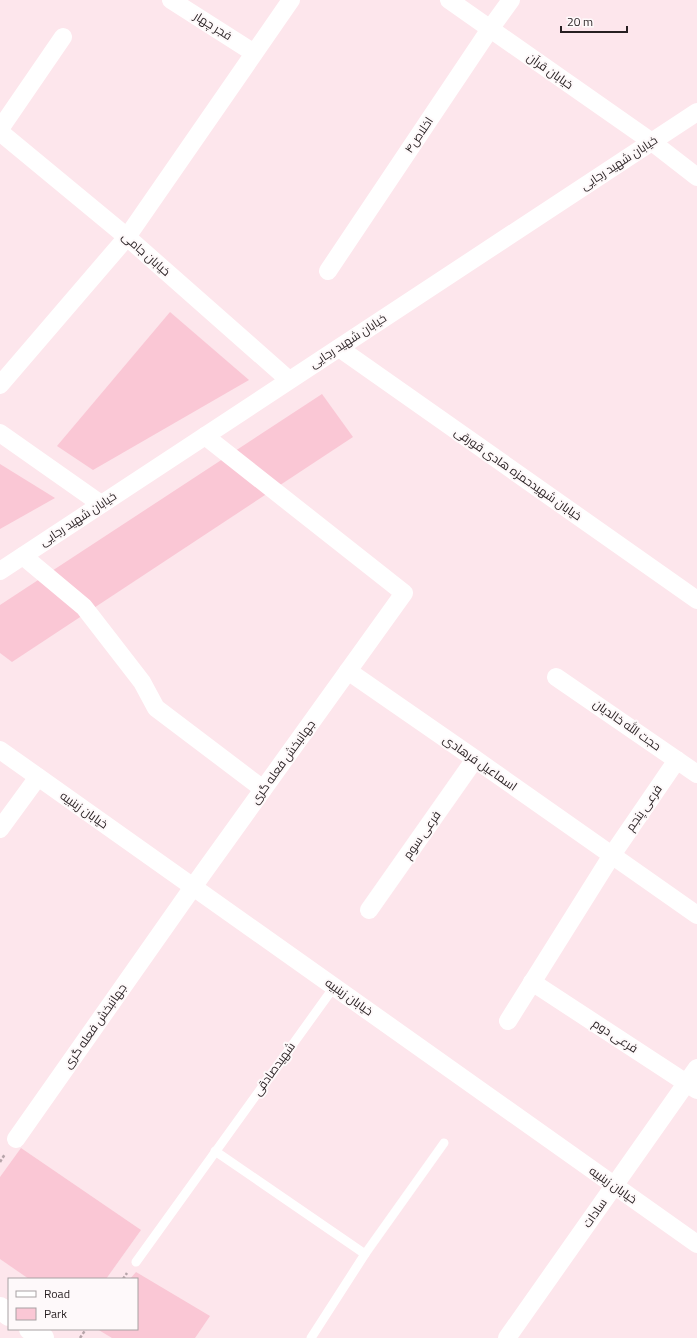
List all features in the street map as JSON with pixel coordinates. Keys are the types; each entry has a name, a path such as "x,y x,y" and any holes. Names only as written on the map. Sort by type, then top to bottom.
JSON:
{"main road":[{"path":"0,1308 8,1314"},
{"path":"31,1330 43,1338"}],"street":[{"name":"فجر چهار","path":"171,0 254,53"},
{"path":"0,385 127,237 291,0"},
{"name":"خیابان قرآن","path":"449,0 652,142 697,177"},
{"name":"اخلاص۴","path":"328,271 511,0"},
{"path":"0,129 63,37"},
{"name":"خیابان شهید رجایی","path":"0,571 697,112"},
{"name":"خیابان جامی","path":"0,132 127,237 289,380"},
{"name":"خیابان شهیدحمزه هادی قورقی","path":"339,348 697,600"},
{"path":"0,433 100,504"},
{"name":"جهانبخش فعله گری","path":"16,1139 193,887 404,592 205,436"},
{"path":"23,556 84,607 142,682 156,708 263,789"},
{"name":"اسماعیل فرهادی","path":"348,671 697,915"},
{"name":"حجت الله خالدیان","path":"556,677 697,774"},
{"name":"خیابان زینبیه","path":"0,750 697,1244"},
{"name":"فرعی سوم","path":"369,910 475,759"},
{"name":"فرعی پنجم","path":"612,855 677,760"},
{"path":"0,829 38,777"},
{"path":"508,1021 612,855"},
{"name":"فرعی دوم","path":"532,982 692,1086"},
{"name":"سادات","path":"507,1338 614,1185 692,1086 697,1068"}],"lane":[{"name":"شهیدصادقی","path":"136,1262 334,987"},
{"path":"311,1338 365,1254 444,1143"},
{"path":"215,1151 365,1254"}],"green space":[{"path":"170,312 249,380 93,470 57,446"},
{"path":"322,394 353,437 12,662 0,653 0,605"},
{"path":"0,464 55,498 0,529"},
{"path":"21,1148 141,1230 107,1278 28,1278 0,1259 0,1177"},
{"path":"136,1272 210,1316 195,1338 112,1338 99,1330 138,1330 138,1278 131,1278"}]}
